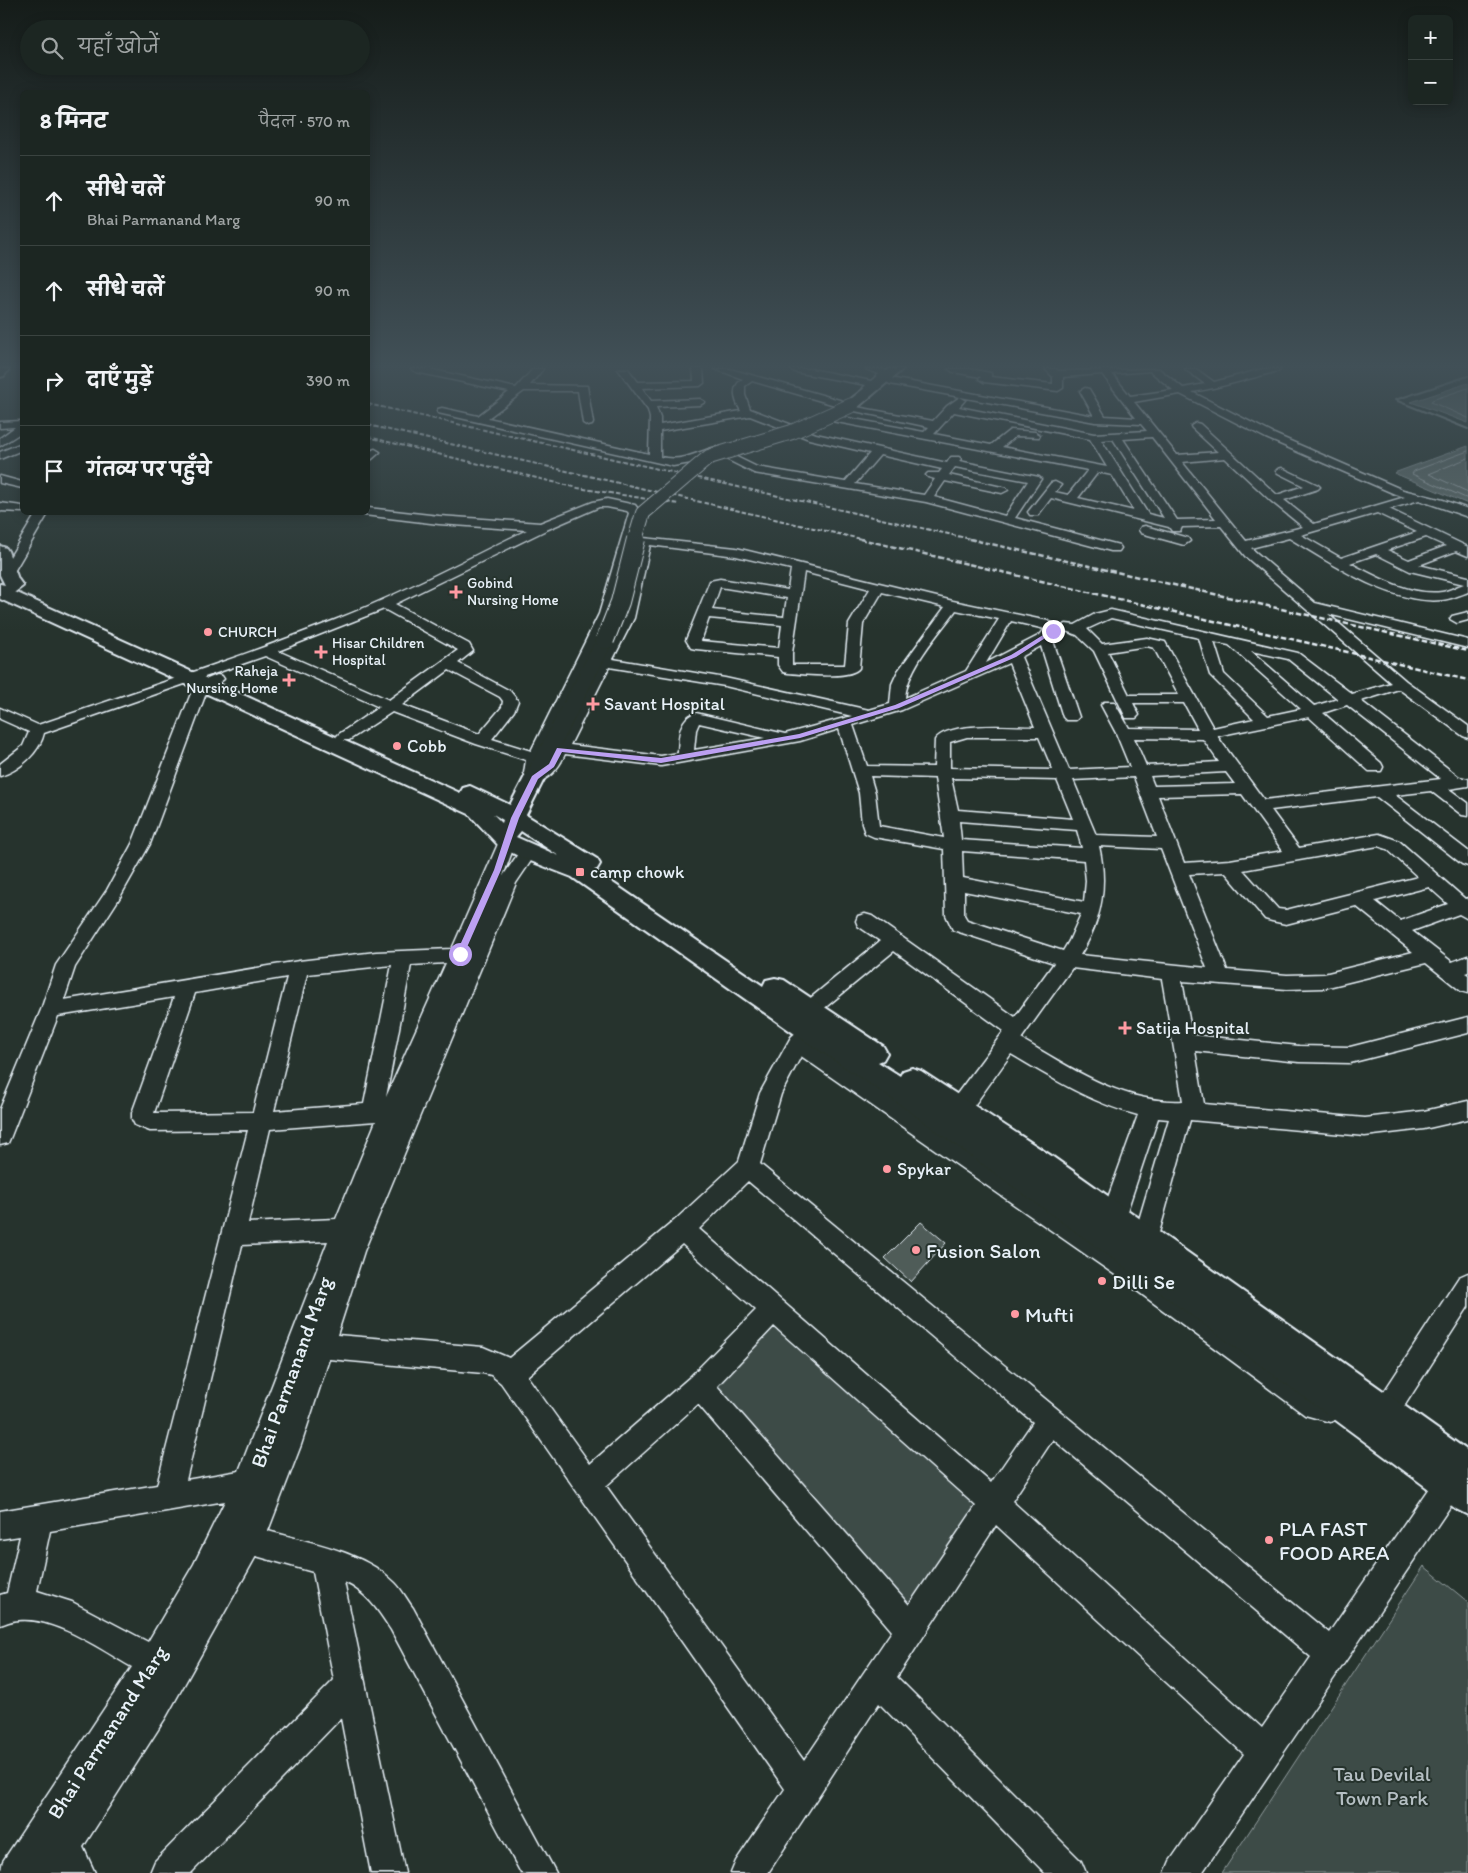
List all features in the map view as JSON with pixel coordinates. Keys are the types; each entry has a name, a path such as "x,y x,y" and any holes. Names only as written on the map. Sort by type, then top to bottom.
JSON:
{"main road":[{"path":"516,837 535,768 605,640 620,602 643,513 713,456"},
{"path":"0,551 7,592 203,678 344,736 491,803 516,837 639,896 811,1027"},
{"path":"203,678 476,809 516,837 580,872 902,1090 1040,1164 1385,1412 1461,1480"},
{"path":"953,1117 1342,1404 1461,1480"}],"street":[{"path":"647,456 679,463 701,456"},
{"path":"728,456 754,470 927,499 993,502"},
{"path":"868,456 875,459 950,465 1013,474 1037,474"},
{"path":"927,499 956,456"},
{"path":"967,456 1037,474 1053,483 1054,486 1034,512"},
{"path":"1030,456 1115,472"},
{"path":"1073,464 1080,456"},
{"path":"1106,456 1144,517"},
{"path":"1129,456 1187,546"},
{"path":"1172,456 1226,522 1243,546 1402,684 1468,733"},
{"path":"1174,459 1208,456"},
{"path":"1229,456 1275,499 1312,528"},
{"path":"1318,456 1399,492 1439,502 1468,513"},
{"path":"847,486 875,459"},
{"path":"1252,478 1326,460"},
{"path":"1071,499 1095,469"},
{"path":"1275,499 1314,487 1282,471"},
{"path":"924,474 942,477 993,502 1008,520 1115,548"},
{"path":"993,502 1013,474"},
{"path":"1008,520 1035,481 1037,474"},
{"path":"0,479 20,484"},
{"path":"1243,546 1292,534 1419,497"},
{"path":"1045,498 1071,499 1173,524 1226,522"},
{"path":"1045,498 1187,546"},
{"path":"0,713 37,730 203,678 385,604 542,527 597,504 607,503 631,508 635,511 606,614 535,768"},
{"path":"0,507 20,509"},
{"path":"1380,508 1463,549"},
{"path":"370,512 438,520 542,527"},
{"path":"7,592 42,515"},
{"path":"1341,562 1428,532"},
{"path":"1292,534 1367,577 1389,586 1421,595 1440,596 1468,587"},
{"path":"628,540 721,550 1048,625 1070,717"},
{"path":"266,651 320,677 482,741 543,773 552,765 627,618 644,541"},
{"path":"1408,565 1463,549"},
{"path":"1377,550 1408,565 1468,581"},
{"path":"798,567 792,595 785,653 785,665 788,669 842,671 852,668 856,624 878,587"},
{"path":"1440,596 1443,574"},
{"path":"785,653 696,645 693,640 713,585 717,583 792,595"},
{"path":"344,736 464,654 466,649 385,604"},
{"path":"897,707 899,684 905,671 953,604"},
{"path":"1309,605 1468,644"},
{"path":"703,613 789,622"},
{"path":"560,750 646,760 686,758 788,738 845,724 897,707 1013,656 1050,633 1077,629 1100,617 1111,614 1293,656 1462,781"},
{"path":"973,672 1007,617"},
{"path":"1077,629 1100,648 1117,702 1124,733 1220,978"},
{"path":"1205,636 1216,675 1264,722"},
{"path":"1100,648 1147,642 1157,643 1208,734 1295,855"},
{"path":"1233,642 1310,712 1375,767"},
{"path":"953,1117 1078,944 1092,910 1095,881 1088,840 1013,656"},
{"path":"606,662 725,682 871,715"},
{"path":"449,664 505,694 511,701 509,708 482,741"},
{"path":"0,1136 51,1010 66,965 129,868 166,781 203,678"},
{"path":"1124,733 1208,734 1310,712 1402,684"},
{"path":"1117,702 1190,700"},
{"path":"1117,702 1131,716"},
{"path":"686,758 689,724 696,718 788,738"},
{"path":"845,724 861,770 868,798 870,829 882,833 953,845 1088,840 1168,843"},
{"path":"0,771 28,752 35,741 37,730"},
{"path":"1044,732 967,732 949,736 943,740 941,749 943,772 953,845 955,916 960,925 1067,960 1220,978 1287,982 1324,981 1428,955"},
{"path":"861,770 1062,775 1230,767"},
{"path":"1259,806 1382,793 1462,781"},
{"path":"1435,786 1468,811"},
{"path":"1148,791 1247,790"},
{"path":"1382,793 1468,860"},
{"path":"950,815 1088,840"},
{"name":"Bhai Parmanand Marg","path":"263,1482 344,1229 392,1111 468,955 508,882 516,837"},
{"path":"1178,869 1230,866 1379,840 1393,845 1466,907"},
{"path":"1230,866 1266,908 1279,916 1286,917 1434,880"},
{"path":"955,883 1092,910"},
{"path":"1360,899 1468,986"},
{"path":"1397,929 1466,907"},
{"path":"865,921 1013,1036 1102,1094 1124,1104 1366,1127 1424,1120 1468,1110"},
{"path":"510,1374 682,1229 748,1168 771,1093 811,1027 892,941"},
{"path":"51,1010 299,968 403,957 468,955"},
{"path":"188,986 143,1113 143,1119 150,1122 261,1121 392,1111 403,957"},
{"path":"1450,972 1468,963"},
{"path":"168,1498 299,968"},
{"path":"1145,1240 1189,1110 1183,1042 1171,973"},
{"path":"1183,1042 1299,1054 1350,1055 1468,1025"},
{"path":"811,1027 1130,1271 1314,1406 1330,1409 1342,1404"},
{"path":"1113,1217 1151,1108"},
{"name":"Bhai Parmanand Marg","path":"47,1873 71,1859 155,1706 263,1482 322,1346 352,1251 392,1111"},
{"path":"748,1168 1332,1655"},
{"path":"233,1235 344,1229"},
{"path":"682,1229 994,1504 1265,1752"},
{"path":"1385,1412 1468,1285"},
{"path":"587,1485 700,1386 773,1310"},
{"path":"322,1346 483,1360 498,1365 510,1374 804,1788"},
{"path":"700,1386 910,1629"},
{"path":"748,1873 1050,1420"},
{"path":"1182,1873 1332,1655 1461,1480"},
{"path":"0,1526 263,1482"},
{"path":"38,1519 10,1608 42,1606 62,1612 154,1662"},
{"path":"237,1536 326,1561 360,1574 385,1594 402,1619 539,1873"},
{"name":"Bhai Parmanand Marg","path":"15,1873 237,1536"},
{"path":"326,1561 388,1873"},
{"path":"877,1679 1069,1873"},
{"path":"167,1873 350,1686"}],"green space":[{"path":"776,1322 978,1509 908,1611 715,1387"},
{"name":"Tau Devilal Town Park","path":"1424,1566 1468,1602 1468,1873 1222,1873"}],"water":[{"path":"1439,456 1468,456 1468,504 1394,473"}],"building":[{"name":"Fusion Salon","path":"921,1222 946,1243 911,1282 885,1258"}],"railway":[{"path":"448,456 578,488 679,504"},
{"path":"504,456 865,540"},
{"path":"602,456 975,540"},
{"path":"860,539 1468,680"},
{"path":"969,539 1468,651"}],"place":[{"name":"Gobind Nursing Home","path":"456,592"},
{"name":"CHURCH","path":"208,632"},
{"name":"Hisar Children Hospital","path":"321,652"},
{"name":"Raheja Nursing Home","path":"289,680"},
{"name":"Savant Hospital","path":"593,704"},
{"name":"Cobb","path":"397,746"},
{"name":"camp chowk","path":"580,872"},
{"name":"Satija Hospital","path":"1125,1028"},
{"name":"Spykar","path":"887,1169"},
{"name":"Fusion Salon","path":"916,1250"},
{"name":"Dilli Se","path":"1102,1281"},
{"name":"Mufti","path":"1015,1314"},
{"name":"PLA FAST FOOD AREA","path":"1269,1540"}],"route":[{"path":"460,954 497,870 515,818 535,778 548,770 560,750 661,760 686,758 800,736 897,707 1026,650 1053,631"}]}
